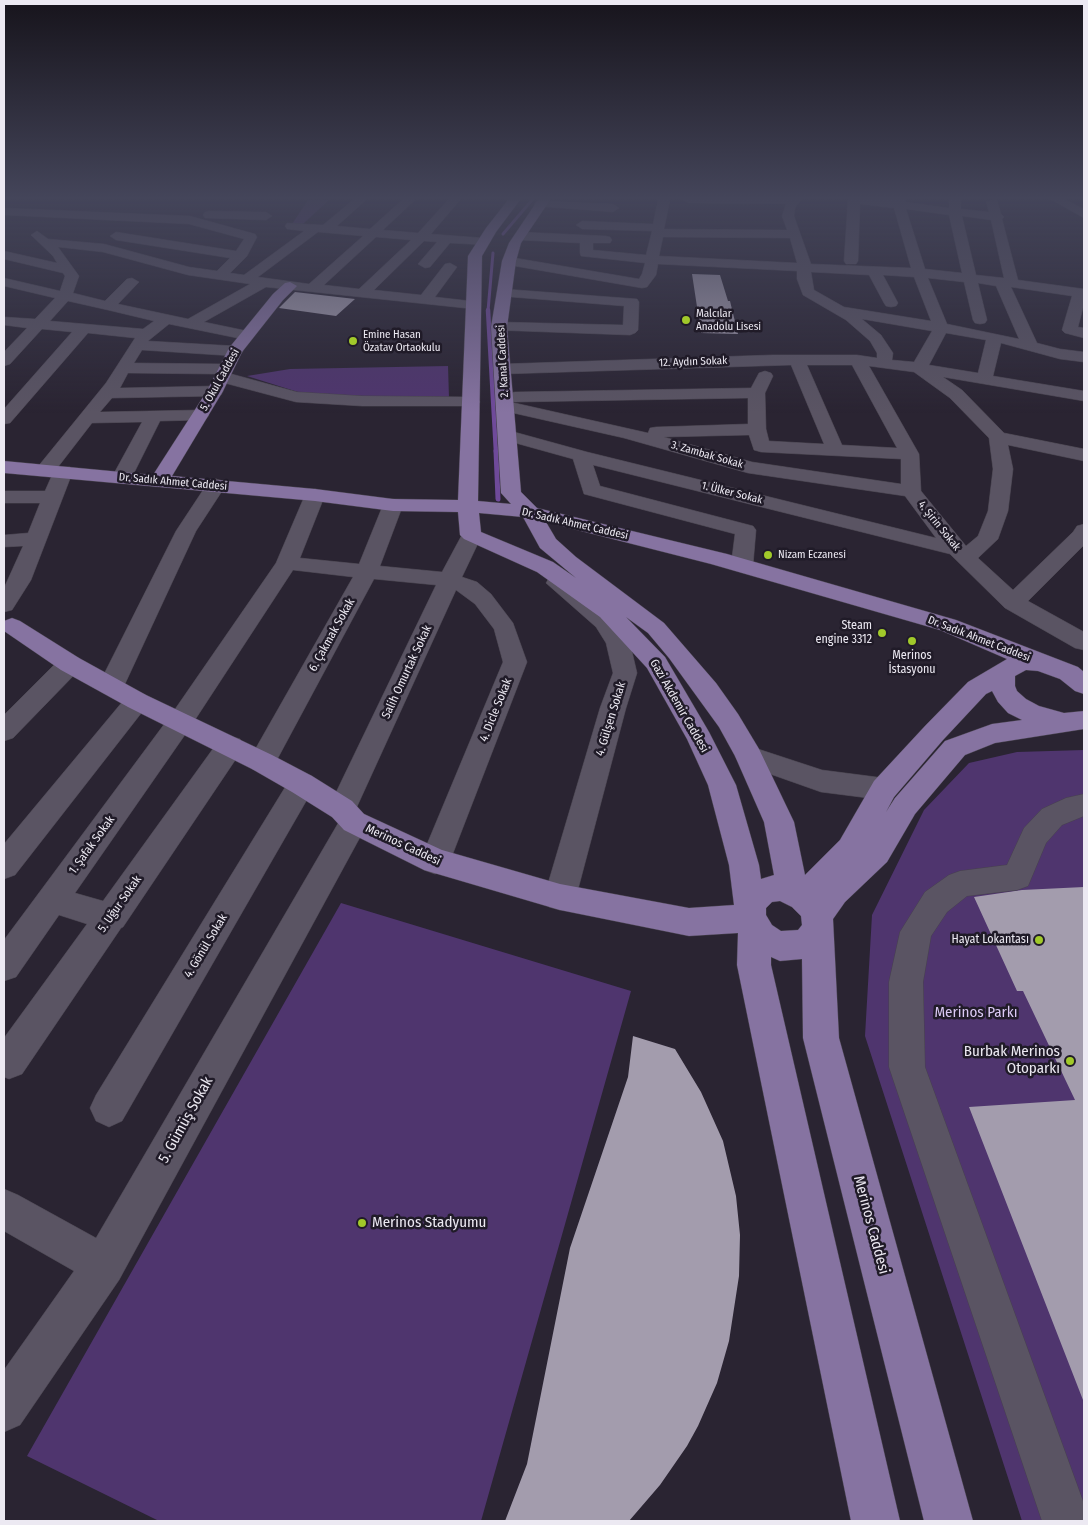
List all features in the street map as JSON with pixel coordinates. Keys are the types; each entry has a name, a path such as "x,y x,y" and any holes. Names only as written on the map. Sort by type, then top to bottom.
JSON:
{"main road":[{"name":"2. Kanal Caddesi","path":"468,506 475,271"},
{"name":"2. Kanal Caddesi","path":"504,271 504,293 499,327 511,493 533,518"},
{"name":"5. Okul Caddesi","path":"159,481 200,415 235,351 290,286"},
{"path":"393,505 446,492 456,484 470,462"},
{"name":"Dr. Sadık Ahmet Caddesi","path":"4,467 55,470 315,495 393,505 468,506 533,518 742,565 948,626 1047,664 1084,674"},
{"path":"393,505 471,535 505,544 520,540 532,533 533,518"},
{"path":"468,506 471,535"},
{"name":"Gazi Akdemir Caddesi","path":"533,518 548,543 568,562 656,628 678,652 729,721 779,822 808,907"},
{"name":"Gazi Akdemir Caddesi","path":"471,535 545,567 608,612 656,663 700,739 722,784 744,866 751,918"},
{"name":"Merinos Caddesi","path":"6,620 70,664 136,701 262,762 302,784 348,816 435,861 560,897 690,922 751,918"},
{"path":"808,907 851,849 884,789 934,732 978,688 1014,665 1026,662 1047,664 1075,663 1084,657"},
{"path":"1047,664 1068,673 1084,686"},
{"path":"1006,670 1001,678 1002,686 1007,696 1017,706 1045,719 1060,721 1081,719"},
{"path":"808,907 834,893 876,853 905,806 955,748 992,734 1081,719"},
{"path":"751,918 761,935 770,942 791,947 810,940 815,933 808,907 782,888 771,889 761,893 754,899 751,918 754,965 876,1521"},
{"name":"Merinos Caddesi","path":"808,907 821,1038 949,1521"}],"street":[{"path":"4,361 41,324 65,296 72,276 70,271"},
{"path":"189,271 290,286 474,305"},
{"path":"220,276 225,271"},
{"path":"246,280 259,271"},
{"path":"313,288 332,271"},
{"path":"363,293 386,271"},
{"path":"425,300 447,271"},
{"path":"454,271 475,275"},
{"path":"594,271 642,284 650,271"},
{"path":"804,271 808,292 851,317 876,338 885,353 884,363"},
{"path":"848,271 852,284"},
{"path":"870,271 886,271"},
{"path":"920,271 941,329 919,368 956,394 998,437 1084,455"},
{"path":"931,271 1082,293 1079,312 1070,330 1084,333"},
{"path":"968,271 980,320"},
{"path":"1006,271 1007,282 1030,345"},
{"path":"874,272 891,304"},
{"path":"4,282 166,319 247,335"},
{"path":"108,306 132,282"},
{"path":"190,324 264,282"},
{"path":"219,293 238,297"},
{"path":"499,327 630,330 632,302 504,293"},
{"path":"838,310 995,337 1060,354 1084,357"},
{"path":"4,312 22,322"},
{"path":"6,620 16,589 53,497 55,470 86,418 107,393 141,339 166,319"},
{"path":"4,321 83,329 141,339 235,351"},
{"path":"4,418 83,329"},
{"path":"984,380 995,337"},
{"path":"1050,391 1060,354"},
{"path":"772,360 757,393 757,429 761,446 910,454"},
{"name":"12. Aydın Sokak","path":"502,369 772,360 857,360 919,368 1084,396"},
{"path":"797,360 835,449"},
{"name":"4. Şirin Sokak","path":"857,360 910,454 911,491 961,553 1012,602 1084,642"},
{"path":"122,368 221,379 296,397 371,401 471,402"},
{"path":"107,393 221,379"},
{"path":"504,402 757,393"},
{"path":"956,394 986,399"},
{"name":"3. Zambak Sokak","path":"504,402 627,433 748,467 911,491"},
{"path":"86,418 200,415"},
{"path":"122,477 154,416"},
{"path":"627,433 757,429"},
{"name":"1. Ülker Sokak","path":"507,435 581,456 961,553"},
{"path":"961,553 987,539 998,511 1003,469 998,437"},
{"path":"581,456 591,490 746,530 742,565"},
{"path":"111,686 186,531 216,486"},
{"name":"1. Şafak Sokak","path":"4,966 180,722 287,563 315,495"},
{"path":"4,497 53,497"},
{"name":"6. Çakmak Sokak","path":"262,762 367,572 393,505"},
{"path":"1012,602 1084,530"},
{"name":"Salih Omurtak Sokak","path":"348,816 471,535"},
{"path":"4,541 36,539"},
{"name":"4. Dicle Sokak","path":"287,563 450,580 469,587 483,599 505,628 515,662 435,861"},
{"name":"4. Gülşen Sokak","path":"545,567 560,587 604,622 618,643 625,673 613,708 560,897"},
{"path":"625,673 656,663"},
{"path":"4,731 70,664"},
{"path":"4,866 136,701"},
{"name":"5. Uğur Sokak","path":"9,1061 112,917 230,746"},
{"path":"748,756 821,781 884,789"},
{"name":"4. Gönül Sokak","path":"109,1108 302,784"},
{"path":"1066,1521 907,1068 906,982 916,932 936,902 960,884 1017,877 1034,836 1052,817 1076,806 1084,805"},
{"name":"5. Gümüş Sokak","path":"4,1409 104,1265 348,816"},
{"path":"52,900 112,917"},
{"path":"4,1209 104,1265"}],"green space":[{"path":"448,366 449,398 364,397 301,393 247,376 290,369"},
{"name":"Merinos Parkı","path":"1084,750 1084,1521 1022,1521 865,1036 872,915 924,810 969,763 1017,752"},
{"name":"Merinos Stadyumu","path":"341,903 631,991 481,1521 159,1521 27,1456"}],"building":[{"path":"692,274 720,275 728,301 730,301 738,334 701,333"},
{"path":"295,292 355,299 336,316 279,308"},
{"path":"1084,887 1083,1400 969,1107 1075,1100 1023,991 1017,991 974,897 1022,890"},
{"path":"633,1036 675,1049 701,1092 723,1141 736,1196 740,1235 739,1276 729,1341 717,1383 687,1446 660,1485 629,1521 505,1521 527,1464 570,1248 628,1077"}],"waterway":[{"path":"488,311 491,271"},
{"path":"488,311 496,452"},
{"path":"496,451 498,499"}],"place":[{"name":"Malcılar Anadolu Lisesi","path":"686,320"},
{"name":"Emine Hasan Özatav Ortaokulu","path":"353,341"},
{"name":"Nizam Eczanesi","path":"768,555"},
{"name":"Steam engine 3312","path":"882,633"},
{"name":"Merinos İstasyonu","path":"912,641"},
{"name":"Hayat Lokantası","path":"1039,940"},
{"name":"Burbak Merinos Otoparkı","path":"1070,1061"},
{"name":"Merinos Stadyumu","path":"362,1223"}]}
